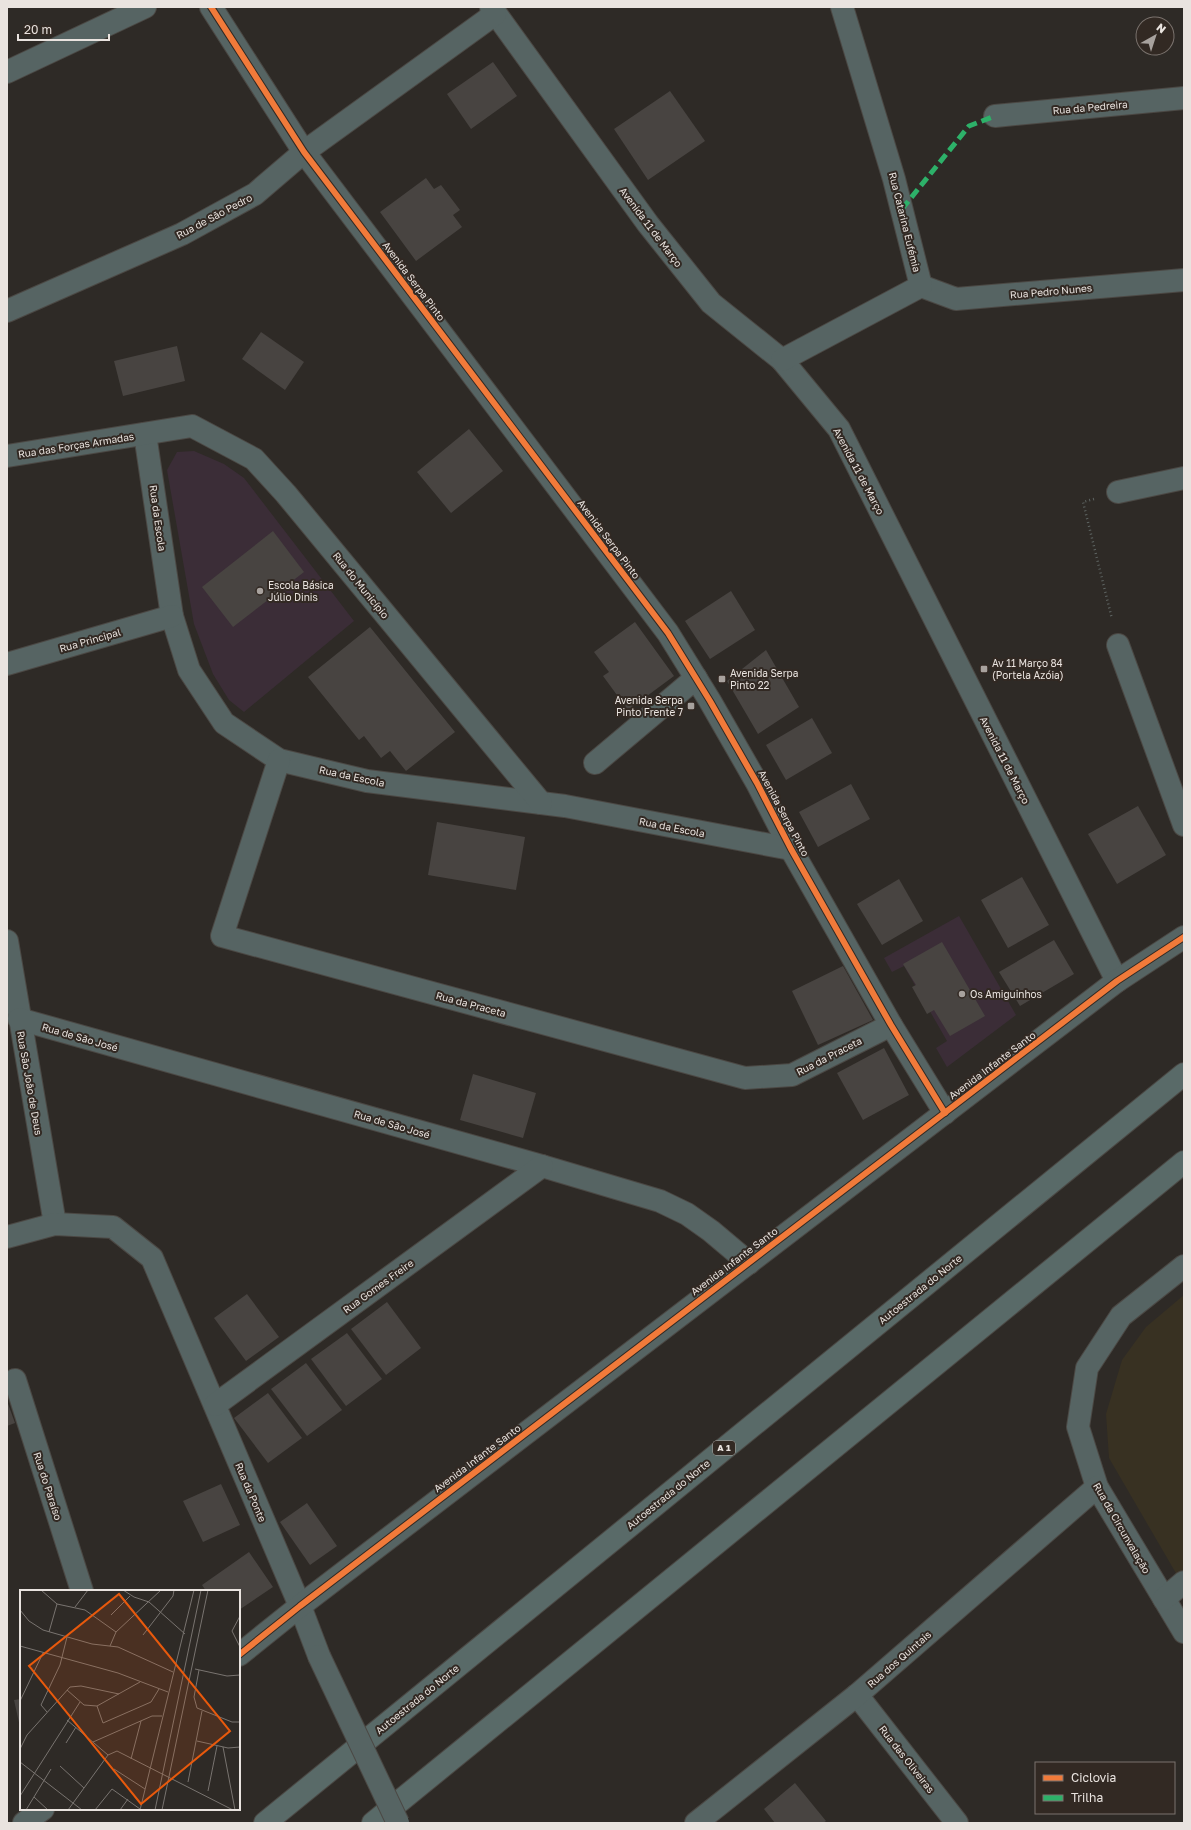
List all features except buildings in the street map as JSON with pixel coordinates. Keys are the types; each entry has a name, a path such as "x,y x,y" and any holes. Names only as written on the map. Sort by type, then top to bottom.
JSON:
{"highway":[{"name":"Autoestrada do Norte","path":"265,1823 1184,1074"},
{"path":"373,1823 1184,1162"}],"street":[{"path":"7,72 146,7"},
{"name":"Avenida Serpa Pinto","path":"211,7 304,152 668,633 753,776 791,849 892,1025 945,1113"},
{"name":"Rua Catarina Eufémia","path":"842,7 894,179 921,286"},
{"name":"Rua de São Pedro","path":"7,311 182,234 255,194 304,152 493,10"},
{"name":"Avenida 11 de Março","path":"493,10 648,224 711,303 782,360 839,429 1116,981"},
{"name":"Rua da Pedreira","path":"995,116 1184,98"},
{"name":"Rua Pedro Nunes","path":"921,286 956,299 1184,280"},
{"path":"782,360 921,286"},
{"name":"Rua do Município","path":"145,434 192,426 254,459 286,494 541,803"},
{"name":"Rua das Forças Armadas","path":"7,456 145,434"},
{"name":"Rua da Escola","path":"145,434 172,616 189,670 224,723 279,760 366,781 541,803 791,849"},
{"path":"1118,492 1184,478"},
{"name":"Rua Principal","path":"7,664 172,616"},
{"path":"1118,645 1184,825"},
{"path":"595,763 696,678"},
{"name":"Rua da Praceta","path":"279,760 222,936 745,1078 792,1075 892,1025"},
{"name":"Rua São João de Deus","path":"7,941 55,1224"},
{"name":"Avenida Infante Santo","path":"240,1654 300,1606 1116,981 1181,944"},
{"name":"Rua de São José","path":"20,1020 542,1166 660,1201 687,1214 711,1231 749,1263"},
{"name":"Rua Gomes Freire","path":"214,1405 542,1166"},
{"name":"Rua da Ponte","path":"7,1237 55,1224 113,1227 152,1258 300,1606 319,1656 398,1823"},
{"name":"Rua da Circunvalação","path":"1184,1266 1122,1316 1087,1368 1078,1427 1097,1487 1184,1632"},
{"name":"Rua do Paraíso","path":"15,1380 82,1590"},
{"name":"Rua dos Quintais","path":"696,1823 857,1695 1097,1487"},
{"path":"1164,1599 1184,1582"},
{"name":"Rua das Oliveiras","path":"857,1695 957,1823"},
{"path":"24,1823 42,1810"}],"path":[{"path":"1118,492 1083,502 1118,645"}],"shaded area":[{"name":"Escola Básica Júlio Dinis","path":"194,451 224,464 244,478 354,621 244,712 229,700 213,674 194,624 167,470 177,452"},
{"name":"Os Amiguinhos","path":"959,916 1016,1015 947,1067 936,1048 947,1041 904,966 892,972 884,958"},
{"path":"1184,1295 1184,1587 1109,1458 1106,1414 1122,1360 1146,1327"}],"marked path":[{"path":"902,209 969,126 995,116"}],"cycle path":[{"path":"211,7 304,152 668,633 710,701 757,783 791,849 891,1025 945,1113"},
{"path":"240,1654 300,1606 1117,981 1184,937"}],"place":[{"name":"Escola Básica Júlio Dinis","path":"260,591"},
{"name":"Av 11 Março 84 (Portela Azóia)","path":"984,669"},
{"name":"Avenida Serpa Pinto 22","path":"722,679"},
{"name":"Avenida Serpa Pinto Frente 7","path":"691,706"},
{"name":"Os Amiguinhos","path":"962,994"}]}
